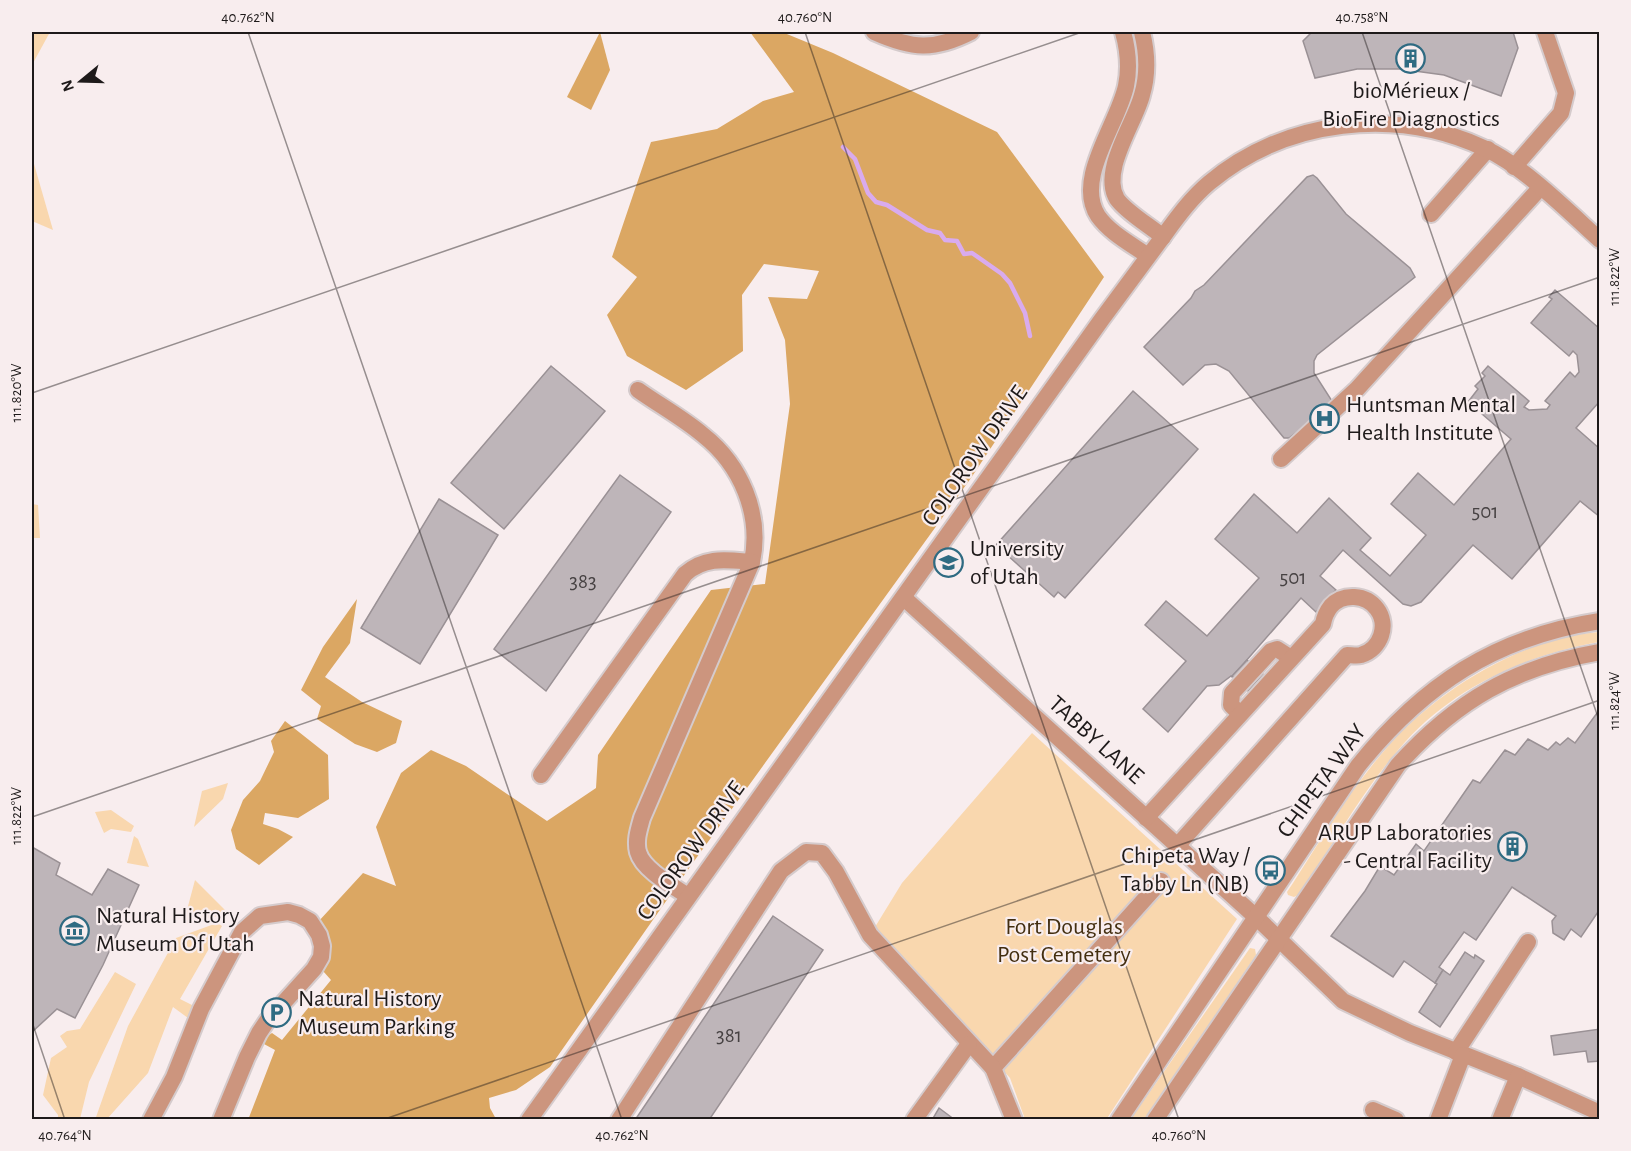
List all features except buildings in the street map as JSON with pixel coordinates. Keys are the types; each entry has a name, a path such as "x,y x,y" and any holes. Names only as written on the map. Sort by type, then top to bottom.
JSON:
{"street":[{"path":"878,32 902,44 933,46 952,41 971,32"},
{"path":"1123,32 1128,59 1126,85 1122,101 1093,172 1091,183 1093,205 1097,214 1109,228 1148,256"},
{"path":"1142,32 1146,55 1144,87 1137,112 1114,165 1112,178 1116,198 1163,237"},
{"path":"1514,167 1561,113 1566,93 1545,32"},
{"name":"COLOROW DRIVE","path":"529,1119 1148,256 1180,212 1201,191 1238,161 1268,146 1311,130 1368,123 1402,125 1461,139 1488,149 1596,231"},
{"path":"1431,214 1488,149"},
{"path":"1281,459 1357,389 1540,188"},
{"path":"1093,205 1116,198"},
{"path":"638,390 703,435 734,468 751,505 755,547 752,562 642,818 637,836 638,853 643,861 659,876 688,896"},
{"path":"541,775 685,574 698,564 708,561 752,562"},
{"path":"1146,818 1323,624 1331,606 1344,598 1357,597 1372,603 1383,622 1381,636 1375,647 1361,655 1347,655 1177,846"},
{"name":"TABBY LANE","path":"904,598 1257,918 1344,1001 1410,1033 1518,1076 1599,1113"},
{"name":"CHIPETA WAY","path":"1119,1119 1358,766 1397,721 1417,702 1464,669 1515,643 1542,633 1599,621"},
{"path":"1155,1119 1398,765 1441,722 1482,693 1517,675 1573,657 1599,652"},
{"path":"619,1119 781,871 806,852 822,853 836,872 870,935 993,1068 1014,1119"},
{"path":"993,1068 1161,881"},
{"path":"151,1119 174,1077 201,1009 242,932 260,916 288,912 299,915 310,921 320,935 321,957 314,969 259,1033 221,1119"},
{"path":"1438,1119 1460,1054 1528,942"},
{"path":"914,1119 969,1044"},
{"path":"1500,1119 1518,1076"},
{"path":"1373,1110 1396,1119"}],"green space":[{"path":"32,32 50,32 32,65"},
{"path":"32,157 53,230 32,221"},
{"path":"32,504 38,505 40,538 32,538"},
{"path":"1599,632 1599,642 1571,648 1516,666 1465,692 1441,709 1419,728 1385,766 1298,895 1294,897 1288,895 1287,892 1359,782 1404,729 1428,708 1453,689 1509,657 1569,636"},
{"name":"Fort Douglas Post Cemetery","path":"1032,733 1237,919 1106,1120 1025,1119 1010,1078 875,927 902,883"},
{"path":"228,783 223,799 194,827 202,791"},
{"path":"111,810 134,826 131,832 111,829 104,833 95,812"},
{"path":"134,836 138,839 149,867 127,863"},
{"path":"195,880 228,913 183,925"},
{"path":"217,923 222,926 180,999 194,1006 188,1018 173,1007 148,1073 107,1119 95,1120 128,1026 176,938"},
{"path":"1250,948 1255,949 1256,955 1145,1119 1131,1119"},
{"path":"115,972 136,984 89,1082 80,1119 58,1119 58,1115 43,1095 51,1058 67,1047 60,1036 67,1031 80,1029"}],"shaded area":[{"path":"600,32 610,70 591,110 567,97"},
{"path":"750,32 782,32 833,53 997,132 1104,277 971,478 692,864 550,1067 516,1090 489,1098 490,1108 496,1119 248,1120 275,1050 264,1044 266,1037 272,1033 282,1040 331,980 323,971 329,958 329,940 318,922 363,873 396,886 376,827 401,773 431,750 466,766 547,821 596,788 598,755 711,590 765,584 790,404 785,340 768,297 807,299 819,271 764,264 742,295 743,351 686,390 627,356 607,315 637,277 612,257 651,142 717,129 763,101 794,92"},
{"path":"357,599 350,643 325,677 362,702 402,721 396,743 377,752 355,744 317,719 321,706 301,690 323,647"},
{"path":"285,721 328,755 329,799 298,818 265,813 263,824 293,837 259,865 236,849 231,830 243,800 260,781 274,752 271,741"}],"waterway":[{"path":"843,147 855,159 868,193 876,202 887,205 927,230 940,233 945,240 957,241 964,254 972,253 1002,274 1010,283 1025,313 1030,336"}],"place":[{"name":"bioMérieux / BioFire Diagnostics","path":"1411,58"},
{"name":"Huntsman Mental Health Institute","path":"1325,419"},
{"name":"University of Utah","path":"949,563"},
{"name":"ARUP Laboratories - Central Facility","path":"1513,847"},
{"name":"Chipeta Way / Tabby Ln (NB)","path":"1271,870"},
{"name":"Natural History Museum Of Utah","path":"75,930"},
{"name":"Natural History Museum Parking","path":"277,1013"}]}
